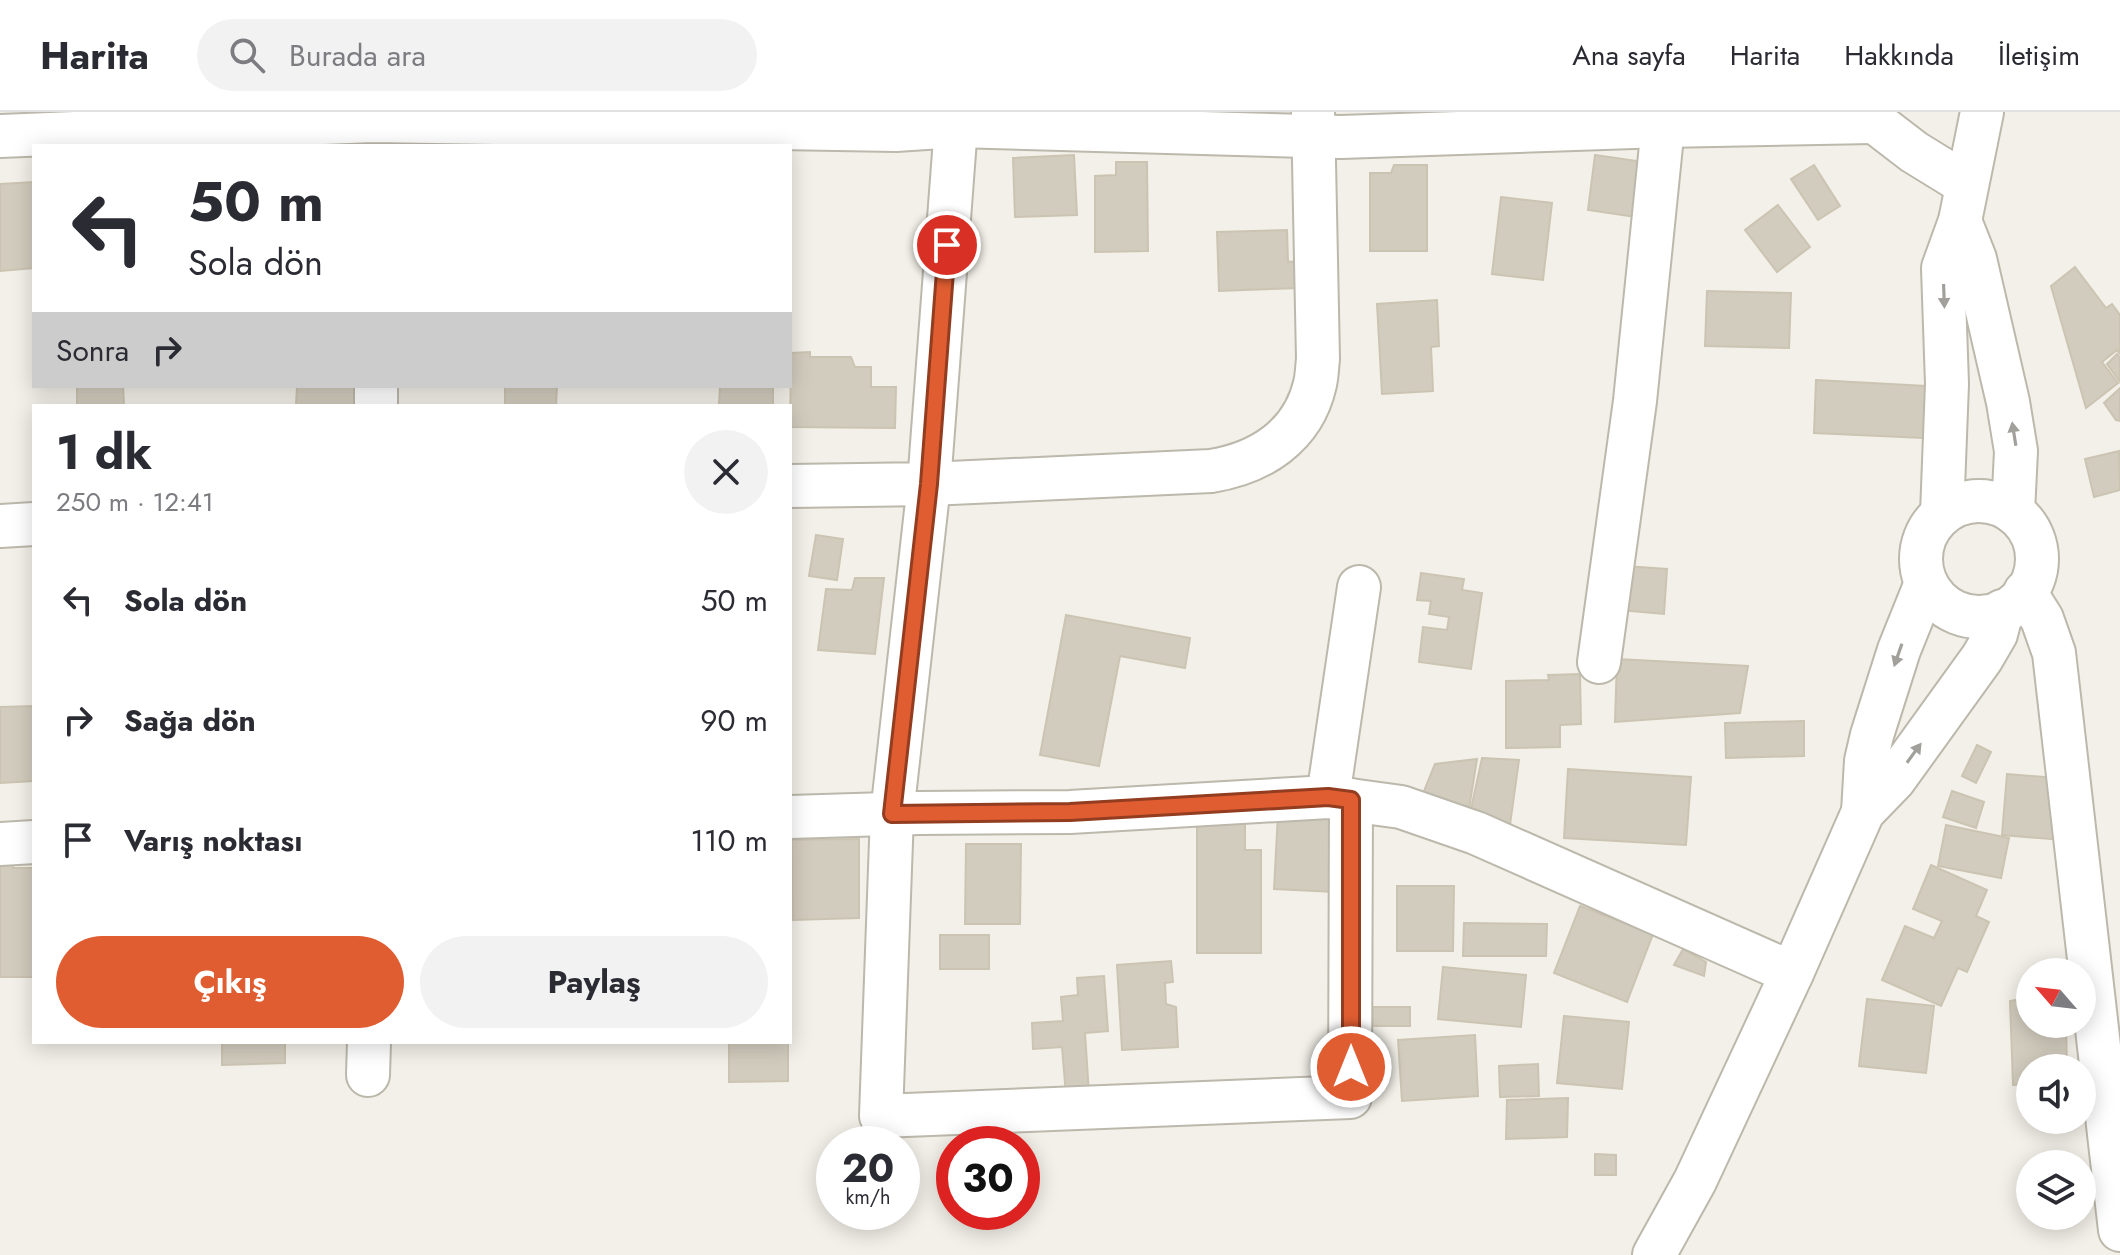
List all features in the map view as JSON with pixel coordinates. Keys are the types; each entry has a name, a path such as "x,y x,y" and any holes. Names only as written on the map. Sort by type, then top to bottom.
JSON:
{"street":[{"path":"1942,514 1947,384 1943,268 1963,202 1982,112"},
{"path":"0,136 373,133 897,121 956,126 1663,126 1868,117 1914,152 1963,202 2016,451 2013,512"},
{"path":"792,486 929,484 1211,471 1233,468 1265,454 1290,432 1305,410 1315,385 1318,359 1313,124"},
{"path":"956,126 929,484 892,814 881,1116 1350,1097 1340,798 1359,587"},
{"path":"1599,662 1635,401 1663,126"},
{"path":"1654,1255 1695,1181 1863,812 1894,780 1982,658 2014,602 2033,579 2036,549 2023,522 2013,512 1985,501 1955,506 1942,514 1925,538 1921,553 1921,568 1934,595 1944,606 1972,616 1988,616 2014,602"},
{"path":"0,526 32,524"},
{"path":"1863,812 1866,761 1872,735 1899,650 1926,583"},
{"path":"2014,602 2042,619 2054,653 2120,1230"},
{"path":"792,817 1070,812 1340,798 1401,807 1476,833 1792,973"},
{"path":"0,844 32,842"}],"building":[{"path":"1074,155 1077,215 1015,217 1013,158"},
{"path":"1595,155 1651,163 1643,218 1588,210"},
{"path":"1116,162 1147,162 1148,251 1095,252 1095,176 1116,175"},
{"path":"1394,165 1427,165 1427,251 1370,251 1370,173 1391,173"},
{"path":"1814,165 1840,206 1818,220 1791,179"},
{"path":"32,182 32,268 0,271 0,184"},
{"path":"1501,197 1552,203 1543,280 1492,274"},
{"path":"1778,205 1810,247 1777,272 1745,230"},
{"path":"1287,230 1288,262 1297,261 1299,288 1219,291 1217,232"},
{"path":"2075,267 2106,308 2112,304 2120,315 2120,354 2117,350 2102,362 2118,383 2086,408 2051,286"},
{"path":"1707,291 1791,293 1789,348 1705,346"},
{"path":"1437,300 1439,346 1431,347 1433,391 1382,394 1377,304"},
{"path":"810,352 810,357 851,357 855,367 871,367 871,387 896,387 895,428 792,427 792,353"},
{"path":"2117,354 2120,358 2120,382 2107,364"},
{"path":"1816,380 1926,386 1923,438 1814,433"},
{"path":"77,388 123,388 124,404 77,404"},
{"path":"297,388 362,388 363,404 296,404"},
{"path":"505,388 557,388 556,404 505,404"},
{"path":"720,388 773,388 773,404 719,404"},
{"path":"2120,388 2120,421 2104,403"},
{"path":"2119,451 2120,490 2094,497 2085,459"},
{"path":"816,535 843,539 837,580 809,576"},
{"path":"1624,566 1667,569 1664,614 1620,610"},
{"path":"1421,573 1464,579 1462,590 1482,593 1471,669 1419,662 1423,627 1447,630 1449,617 1429,614 1431,601 1417,600"},
{"path":"855,578 884,578 875,654 818,650 826,589 852,590"},
{"path":"1066,615 1190,638 1185,668 1120,656 1099,766 1040,755"},
{"path":"1617,659 1748,666 1740,713 1615,722"},
{"path":"1580,674 1581,724 1560,725 1560,747 1506,748 1506,681 1549,680 1548,675"},
{"path":"32,706 32,781 0,783 0,707"},
{"path":"1804,721 1804,756 1726,758 1725,723"},
{"path":"1977,745 1991,752 1976,783 1962,776"},
{"path":"1482,758 1519,760 1509,832 1469,818"},
{"path":"1477,759 1468,815 1422,796 1435,764"},
{"path":"1568,769 1691,777 1686,845 1564,838"},
{"path":"2007,774 2068,779 2063,840 2002,835"},
{"path":"1952,791 1984,802 1976,828 1943,817"},
{"path":"1278,814 1339,817 1335,892 1274,889"},
{"path":"1197,819 1245,819 1245,850 1261,850 1261,953 1197,953"},
{"path":"1946,825 2009,838 2001,878 1938,866"},
{"path":"859,839 859,918 793,920 792,840"},
{"path":"966,844 1021,844 1020,924 965,924"},
{"path":"0,846 13,846 13,868 32,868 32,977 0,977"},
{"path":"1931,865 1987,890 1976,916 1989,922 1967,972 1958,968 1941,1006 1882,980 1905,926 1934,938 1942,921 1913,909"},
{"path":"1397,886 1454,886 1453,951 1397,951"},
{"path":"1580,906 1653,934 1627,1002 1554,973"},
{"path":"1464,923 1547,924 1546,956 1463,956"},
{"path":"940,935 989,935 989,969 940,969"},
{"path":"1683,949 1706,962 1704,976 1674,965"},
{"path":"1171,961 1173,982 1165,983 1166,1004 1176,1007 1178,1047 1122,1050 1117,965"},
{"path":"1443,967 1526,975 1521,1027 1438,1019"},
{"path":"1104,976 1108,1031 1085,1033 1089,1094 1066,1095 1062,1047 1033,1049 1032,1023 1063,1021 1061,997 1078,995 1077,978"},
{"path":"1867,999 1934,1006 1926,1073 1859,1066"},
{"path":"2016,1000 2016,1038 2066,1038 2067,1054 2016,1054 2016,1085 2013,1085 2010,1001"},
{"path":"1373,1007 1410,1007 1410,1026 1373,1026"},
{"path":"1564,1016 1629,1022 1622,1089 1557,1083"},
{"path":"1475,1035 1478,1096 1402,1101 1398,1040"},
{"path":"222,1044 285,1044 285,1063 222,1065"},
{"path":"729,1044 788,1044 788,1081 729,1082"},
{"path":"1538,1064 1539,1096 1500,1097 1499,1066"},
{"path":"1568,1098 1567,1137 1506,1139 1507,1100"},
{"path":"1595,1154 1616,1155 1616,1175 1595,1175"}],"route":[{"path":"947,245 929,484 892,814 1070,812 1328,797 1351,800 1351,1067"}]}
